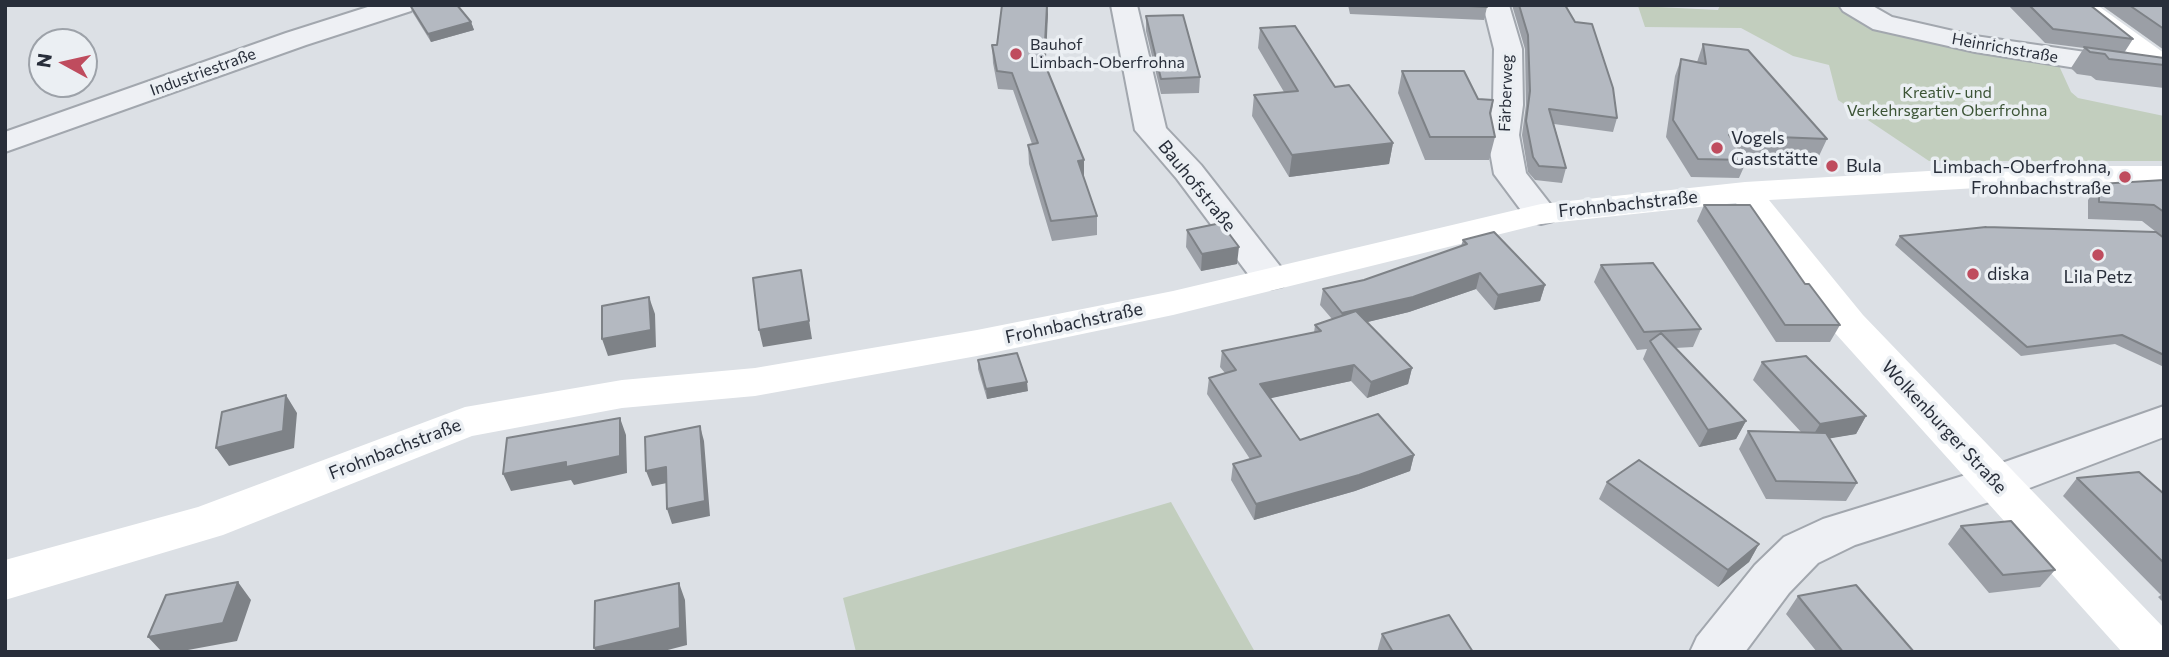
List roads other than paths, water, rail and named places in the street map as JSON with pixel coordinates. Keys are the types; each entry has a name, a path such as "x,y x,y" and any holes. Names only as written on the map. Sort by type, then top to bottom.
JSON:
{"street":[{"name":"Industriestraße","path":"5,143 296,39 402,5"},
{"name":"Bauhofstraße","path":"1124,5 1151,130 1189,172 1270,278"},
{"name":"Färberweg","path":"1496,5 1508,49 1508,105 1503,135 1510,174 1541,214"},
{"name":"Heinrichstraße","path":"1852,5 1883,23 1975,44 2055,57 2164,69"},
{"path":"2080,5 2164,69"},
{"name":"Frohnbachstraße","path":"5,580 207,522 465,422 622,394 755,382 977,343 1173,303 1541,214 1745,192 2012,176 2164,176"},
{"name":"Wolkenburger Straße","path":"1745,192 1849,324 2154,652"},
{"path":"1715,652 1772,579 1801,550 1839,532 1995,484 2164,421"}],"place":[{"name":"Bauhof Limbach-Oberfrohna","path":"1016,54"},
{"name":"Vogels Gaststätte","path":"1717,148"},
{"name":"Bula","path":"1832,166"},
{"name":"Limbach-Oberfrohna, Frohnbachstraße","path":"2125,177"},
{"name":"Lila Petz","path":"2098,255"},
{"name":"diska","path":"1973,274"}],"park label":[{"name":"Kreativ- und Verkehrsgarten Oberfrohna","path":"1947,102"}]}
